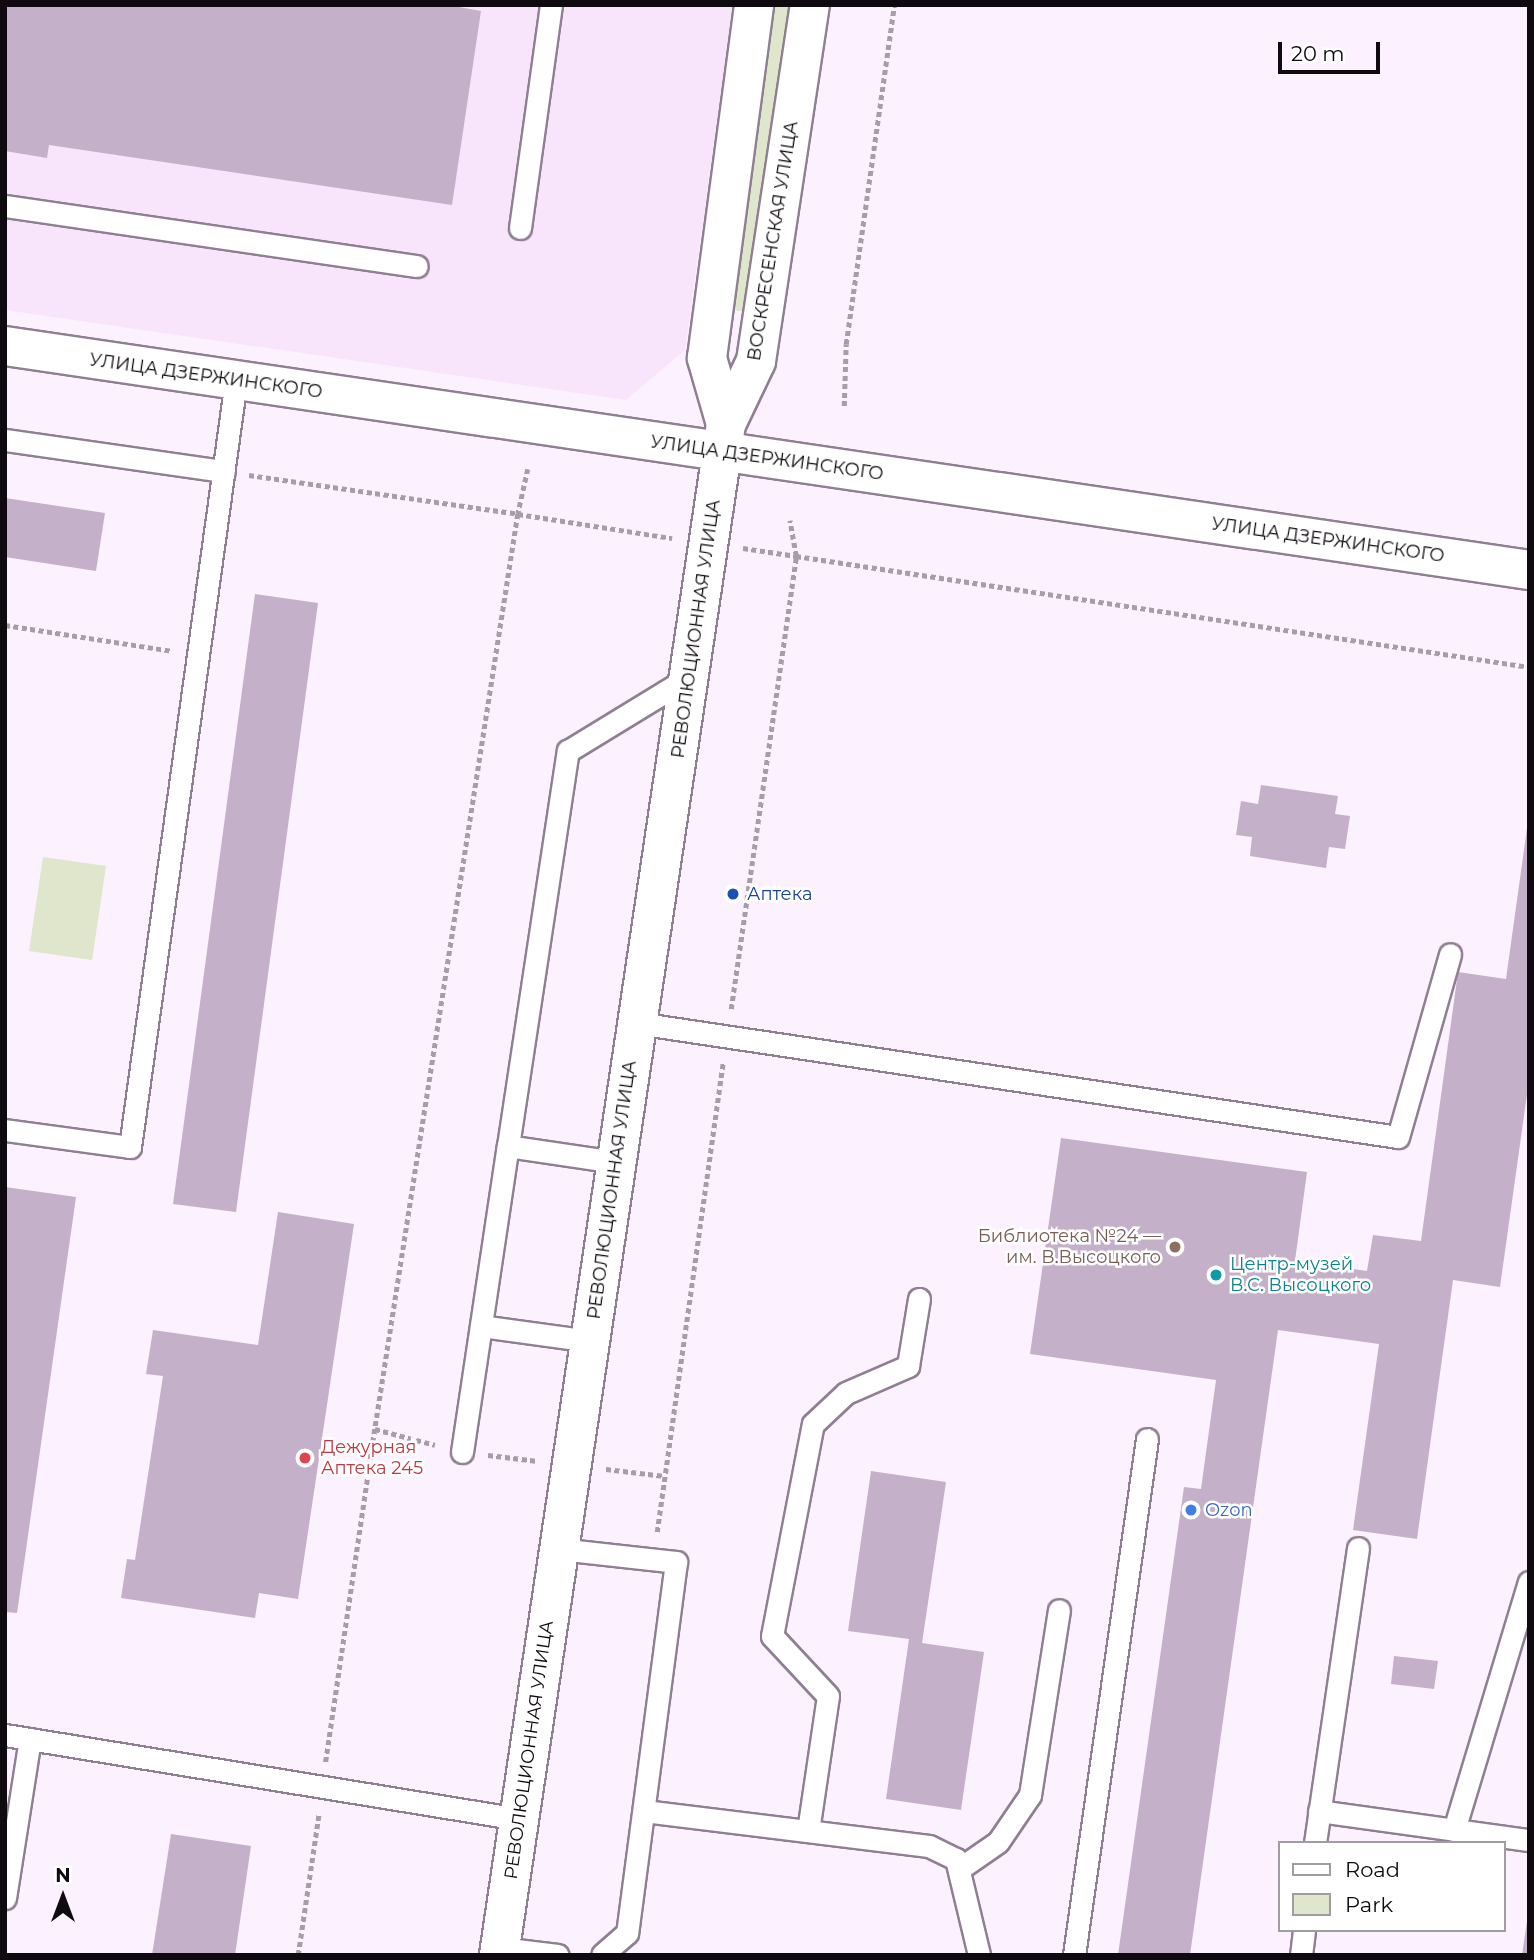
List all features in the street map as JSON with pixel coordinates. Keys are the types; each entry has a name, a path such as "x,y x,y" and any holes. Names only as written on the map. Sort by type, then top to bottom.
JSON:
{"main road":[{"path":"724,438 707,358 754,5"},
{"name":"ВОСКРЕСЕНСКАЯ УЛИЦА","path":"724,438 756,361 810,5"},
{"name":"УЛИЦА ДЗЕРЖИНСКОГО","path":"5,346 236,380 724,438 1529,570"},
{"name":"РЕВОЛЮЦИОННАЯ УЛИЦА","path":"499,1951 724,438"}],"lane":[{"path":"520,228 551,5"},
{"path":"5,206 417,266"},
{"path":"5,1130 130,1147 236,380"},
{"path":"5,440 224,471"},
{"path":"462,1452 568,751 689,677"},
{"path":"637,1023 1398,1137 1450,954"},
{"path":"508,1146 616,1162"},
{"path":"808,1831 828,1696 772,1636 813,1424 846,1393 908,1366 919,1299"},
{"path":"481,1326 590,1341"},
{"path":"1074,1955 1147,1439"},
{"path":"1315,1841 1358,1548"},
{"path":"559,1549 676,1562 627,1933 601,1955"},
{"path":"1454,1830 1529,1582"},
{"path":"959,1869 998,1842 1030,1795 1059,1611"},
{"path":"5,1735 519,1819"},
{"path":"5,1898 30,1739"},
{"path":"644,1811 929,1846 956,1859 979,1955"},
{"path":"1319,1811 1529,1840"},
{"path":"1301,1955 1304,1932"},
{"path":"499,1951 558,1955"}],"path":[{"path":"845,406 846,344 894,5"},
{"path":"298,1955 375,1429 518,514 528,469"},
{"path":"224,471 1529,667"},
{"path":"653,1559 796,556 790,520"},
{"path":"5,625 198,655"},
{"path":"375,1429 462,1452 665,1476"}],"shaded area":[{"path":"5,5 733,5 685,350 626,400 5,310"}],"green space":[{"path":"770,5 799,5 744,311 737,311 732,306"},
{"path":"43,857 106,866 92,960 29,951"}],"building":[{"path":"5,5 448,5 481,11 452,205 49,145 47,158 5,151"},
{"path":"5,498 105,513 96,571 5,557"},
{"path":"255,594 318,603 236,1212 173,1204"},
{"path":"1261,785 1338,796 1335,814 1350,816 1345,849 1329,847 1326,868 1250,856 1252,837 1236,835 1241,801 1258,804"},
{"path":"1527,828 1529,1080 1500,1287 1453,1280 1417,1539 1353,1530 1379,1344 1278,1330 1190,1955 1118,1955 1184,1487 1201,1489 1216,1380 1030,1354 1061,1138 1307,1172 1295,1261 1367,1271 1373,1235 1421,1241 1458,972 1506,979"},
{"path":"5,1187 76,1197 17,1613 5,1612"},
{"path":"278,1212 354,1224 298,1599 259,1593 255,1618 121,1598 127,1559 135,1560 163,1376 146,1374 153,1330 258,1345"},
{"path":"871,1471 946,1482 922,1643 984,1652 961,1810 886,1799 909,1639 848,1631"},
{"path":"1394,1656 1438,1661 1434,1689 1391,1684"},
{"path":"171,1834 251,1846 235,1955 152,1955"},
{"path":"1527,1921 1529,1955 1522,1955"}],"place":[{"name":"Аптека","path":"733,894"},
{"name":"Библиотека №24 — им. В.Высоцкого","path":"1175,1247"},
{"name":"Центр-музей В.С. Высоцкого","path":"1216,1275"},
{"name":"Дежурная Аптека 245","path":"305,1458"},
{"name":"Ozon","path":"1191,1510"}]}
